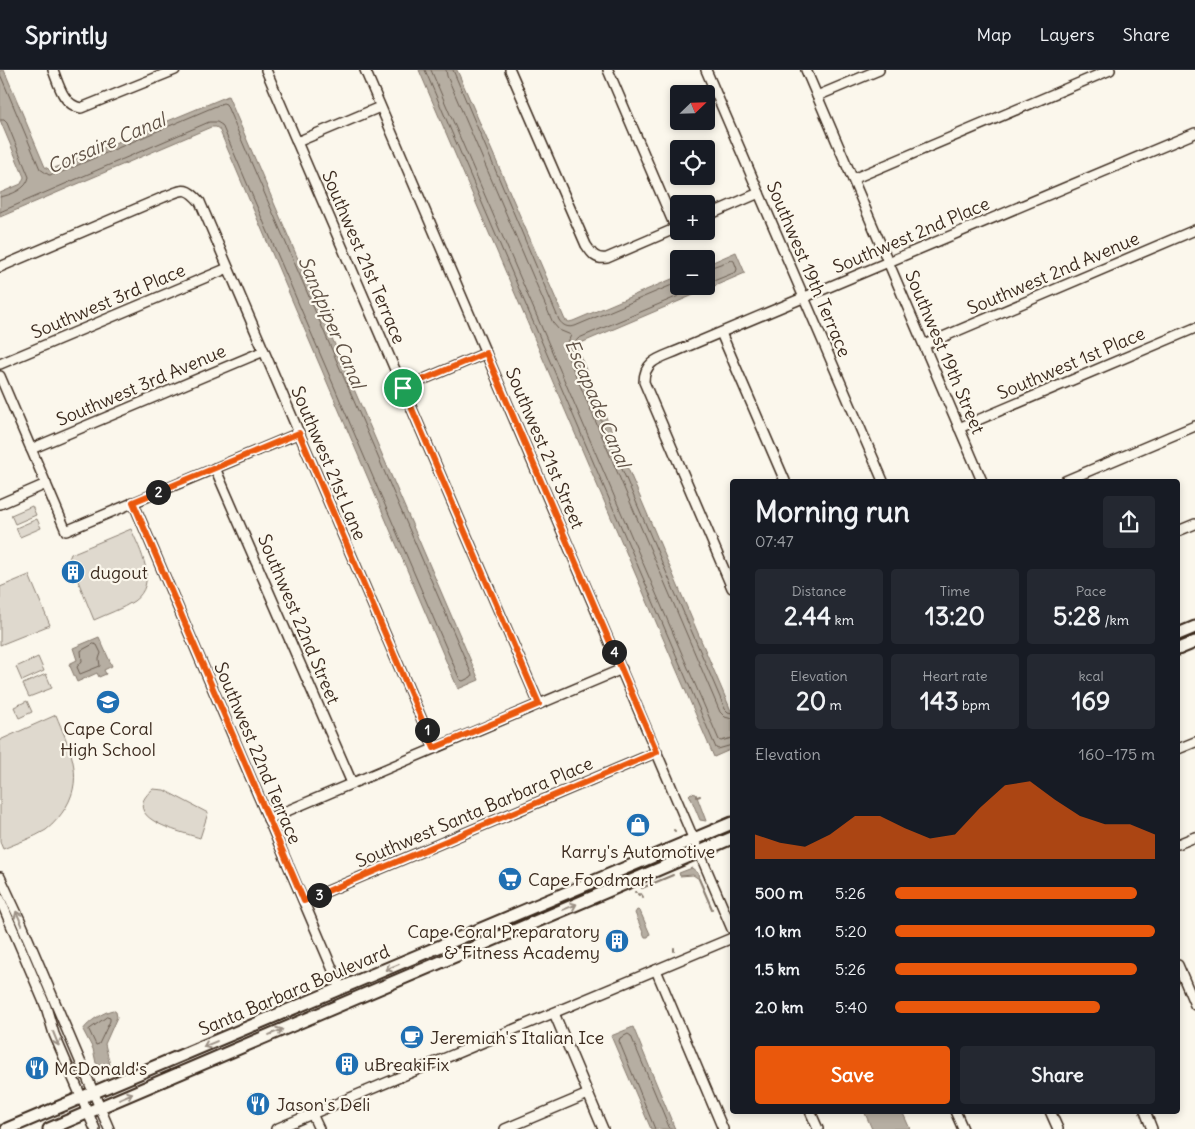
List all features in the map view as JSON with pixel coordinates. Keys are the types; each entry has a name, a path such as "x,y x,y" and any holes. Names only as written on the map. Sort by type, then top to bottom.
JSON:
{"main road":[{"path":"1180,633 1195,627"},
{"path":"1180,648 1195,642"},
{"name":"Santa Barbara Boulevard","path":"7,1129 730,824"},
{"name":"Santa Barbara Boulevard","path":"49,1129 730,839"}],"street":[{"path":"53,70 66,101 74,107 81,108 175,70"},
{"name":"Southwest 21st Terrace","path":"266,70 539,704"},
{"name":"Southwest 21st Street","path":"364,70 730,924"},
{"path":"510,70 586,246 593,256 600,259 607,258 670,231"},
{"path":"608,70 670,212"},
{"name":"Southwest 19th Terrace","path":"706,70 881,479"},
{"name":"Southwest 19th Street","path":"806,70 981,479"},
{"path":"817,96 879,70"},
{"path":"853,179 1110,70"},
{"path":"297,142 380,107"},
{"name":"Southwest 2nd Place","path":"730,583 644,382 644,372 648,365 1195,132"},
{"name":"Southwest 21st Lane","path":"0,266 164,197 184,190 191,192 200,202 434,748"},
{"path":"715,212 759,193"},
{"name":"Southwest 2nd Avenue","path":"924,345 1195,230"},
{"name":"Southwest 3rd Place","path":"0,364 228,268"},
{"name":"Southwest 1st Place","path":"959,428 1195,328"},
{"path":"721,333 784,479"},
{"name":"Southwest 3rd Avenue","path":"31,448 264,351"},
{"path":"403,388 486,353"},
{"path":"0,376 66,530 299,433"},
{"path":"1070,479 1195,426"},
{"name":"Southwest 22nd Street","path":"215,468 352,784"},
{"path":"0,504 46,484"},
{"name":"Southwest 22nd Terrace","path":"133,502 341,989"},
{"path":"1180,530 1195,524"},
{"path":"268,819 622,669"},
{"path":"1180,748 1195,742"},
{"name":"Southwest Santa Barbara Place","path":"304,901 657,752"},
{"path":"1180,843 1195,837"},
{"path":"0,877 109,1129"},
{"path":"0,900 46,1006 54,1034 95,1129"},
{"path":"276,1129 730,939"},
{"path":"1180,969 1195,1006"},
{"path":"656,970 723,1129"},
{"path":"554,1014 603,1129"},
{"path":"48,1017 54,1017 62,1023 78,1055"},
{"path":"507,1129 588,1094"},
{"path":"312,1114 319,1129"},
{"path":"811,1114 818,1129"},
{"path":"956,1114 963,1129"},
{"path":"1051,1114 1058,1129"},
{"path":"1146,1114 1152,1129"}],"shaded area":[{"path":"32,506 36,515 15,524 11,515"},
{"path":"37,519 41,528 20,537 16,528"},
{"path":"131,529 145,566 145,585 141,594 134,601 94,620 69,559 71,554"},
{"path":"29,575 50,625 0,645 0,587"},
{"path":"38,657 44,671 22,681 16,667"},
{"path":"46,674 52,688 29,697 23,684"},
{"path":"27,701 32,712 19,718 14,707"},
{"path":"56,715 73,760 74,783 72,795 62,813 46,830 3,849 0,842 0,740"},
{"path":"153,789 164,790 208,813 200,838 166,827 155,822 147,815 142,808 144,799"}],"water":[{"path":"0,70 4,70 45,167 50,170 228,96 479,680 458,689 219,129 211,127 0,217 0,193 21,184 24,177 0,120"},
{"name":"Escapade Canal","path":"419,70 457,70 565,320 573,321 670,280 670,295 693,295 581,343 577,349 730,708 730,750 714,757"},
{"path":"736,252 745,273 715,286 715,261"},
{"path":"99,637 112,666 104,670 106,674 99,677 97,673 77,682 69,664 77,660 73,648"},
{"path":"691,793 696,794 706,821 700,820 689,795"},
{"path":"692,868 698,873 699,879 693,875 680,876 679,873"},
{"path":"637,910 640,911 650,934 648,937 645,937 635,913"},
{"path":"113,1010 116,1012 117,1017 105,1044 110,1065 108,1068 103,1069 96,1063 93,1049 83,1030 96,1018"},
{"path":"633,1027 675,1129 651,1129 611,1036"},
{"path":"865,1114 903,1114 910,1129 872,1129"}],"waterway":[{"path":"642,888 673,875"},
{"path":"699,879 712,909"}],"place":[{"name":"dugout","path":"73,572"},
{"name":"Cape Coral High School","path":"108,702"},
{"name":"Karry's Automotive","path":"638,825"},
{"name":"Cape Foodmart","path":"510,879"},
{"name":"Cape Coral Preparatory & Fitness Academy","path":"617,941"},
{"name":"Jeremiah's Italian Ice","path":"412,1037"},
{"name":"uBreakiFix","path":"347,1064"},
{"name":"McDonald's","path":"37,1068"},
{"name":"Jason's Deli","path":"258,1104"}],"route":[{"path":"486,353 657,752 304,901 133,502 299,433 434,748 539,704 403,388 486,353"}],"water label":[{"name":"Corsaire Canal","path":"106,143"},
{"name":"Sandpiper Canal","path":"332,322"}]}
